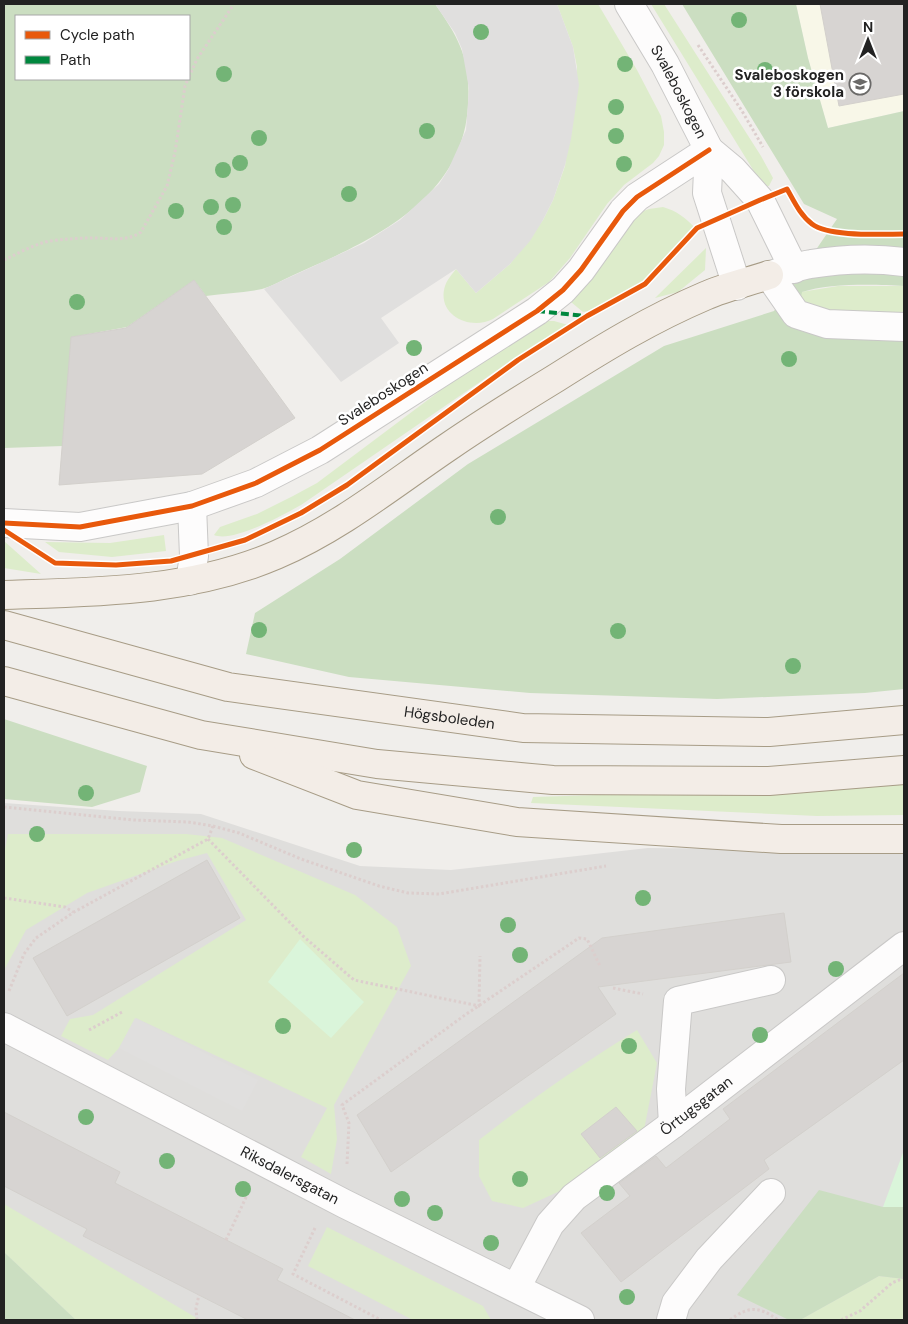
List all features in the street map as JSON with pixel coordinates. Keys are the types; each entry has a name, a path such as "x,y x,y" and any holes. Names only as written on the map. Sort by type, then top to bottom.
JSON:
{"main road":[{"path":"4,595 97,592 190,581 230,571 275,556 351,514 458,440 630,332 706,296 782,272"},
{"name":"Högsboleden","path":"4,625 228,687 523,728 769,732 904,720"},
{"path":"4,682 201,735 377,764 553,780 769,781 904,770"},
{"path":"201,735 358,795 517,822 781,839 904,839"}],"street":[{"name":"Svaleboskogen","path":"4,523 80,527 192,506 256,482 320,450 537,311 563,290 581,270 623,211 637,198 710,150 665,64 629,4"},
{"path":"710,150 760,200 796,314 827,324 904,327"},
{"path":"710,150 707,193 737,286"},
{"path":"782,272 810,264 842,261 872,259 904,262"},
{"path":"190,581 194,556 192,506"},
{"name":"Örtugsgatan","path":"516,1288 550,1224 574,1197 673,1124 904,946"},
{"path":"673,1124 672,1089 678,1000 771,980"},
{"name":"Riksdalersgatan","path":"4,1027 345,1204 580,1320"},
{"path":"670,1320 676,1303 710,1259 770,1193"}],"path":[{"path":"190,73 196,59 234,4"},
{"path":"694,38 764,148"},
{"path":"4,260 48,241 73,238 119,240 135,236 141,232 167,186 187,80"},
{"path":"4,807 134,820 188,822 212,826 239,833 301,859 379,886 408,893 439,894 616,864"},
{"path":"8,997 24,954 36,938 74,912 208,839 212,826"},
{"path":"208,839 303,936 354,980 479,1006"},
{"path":"4,898 65,907 74,912"},
{"path":"345,1204 349,1127 342,1105 479,1006 579,938 586,939 600,966"},
{"path":"479,1006 480,956"},
{"path":"226,1240 251,1187"},
{"path":"318,1223 293,1274 381,1320"},
{"path":"841,1320 860,1311 892,1283 904,1278"},
{"path":"197,1320 196,1308 199,1295"},
{"path":"730,1320 752,1308 769,1314 778,1320"}],"shaded area":[{"path":"435,4 557,4 573,47 579,85 565,165 553,200 543,220 530,241 510,264 476,293 456,269 381,318 399,343 341,382 264,289 364,243 400,220 439,184 448,170 466,130 469,89 462,49 455,33"},
{"name":"Svaleboskogen 3 förskola","path":"796,4 904,4 904,111 828,128 808,58"},
{"path":"4,803 119,811 201,814 360,866 451,870 648,848 904,851 904,1320 76,1320 4,1252"},
{"path":"135,1018 258,1080 242,1111 119,1048"}],"green space":[{"path":"4,4 435,4 457,40 462,51 468,76 468,105 463,134 453,160 439,183 399,220 375,235 350,249 267,287 206,296 194,280 127,327 72,337 63,446 4,448"},
{"path":"557,4 598,4 637,70 661,116 664,145 653,163 624,185 607,204 570,258 549,282 493,319 475,323 465,321 457,318 445,305 445,286 448,279 456,269 476,293 510,264 543,220 553,200 565,166 577,67 573,47"},
{"path":"651,4 664,4 761,156 773,178 769,186 763,186"},
{"path":"682,4 796,4 808,58 828,128 904,111 904,286 825,287 802,292 801,297 806,304 826,311 904,316 904,689 865,693 717,699 530,693 349,677 246,654 255,613 340,559 468,464 664,346 774,311 837,219 804,204"},
{"path":"663,207 681,215 696,229 682,240 643,283 589,311 583,312 571,302 590,280 638,213"},
{"path":"706,248 705,270 678,292 655,298"},
{"path":"838,286 904,286 904,316 853,317 806,304 801,298 801,292"},
{"path":"538,321 554,321 568,325 559,334 509,362 301,505 245,532 233,535 214,535 220,527 257,514 317,483 437,393 455,375"},
{"path":"164,535 166,551 112,557 59,552 45,542 110,543"},
{"path":"4,541 41,574 4,568"},
{"path":"4,719 147,766 140,792 92,807 4,799"},
{"path":"904,782 904,815 817,816 531,803 533,797 818,788"},
{"path":"8,834 186,834 222,838 355,895 397,927 411,966 334,1105 337,1139 331,1174 301,1157 327,1108 136,1018 119,1048 108,1060 61,1036 70,1019 93,1015 246,920 207,853 177,861 87,893 26,930 4,970 4,854"},
{"path":"300,939 364,1002 331,1038 268,982"},
{"path":"637,1030 657,1063 644,1130 562,1190 523,1208 492,1201 479,1176 479,1140 556,1083"},
{"path":"904,1150 904,1207 883,1207"},
{"path":"819,1190 883,1207 904,1207 904,1279 879,1276 800,1320 789,1320 737,1295"},
{"path":"4,1204 200,1320 76,1320 4,1252"},
{"path":"327,1227 483,1306 491,1320 413,1320 308,1266"},
{"path":"4,1252 76,1320 4,1320"},
{"path":"879,1276 904,1279 904,1320 800,1320"}],"building":[{"name":"Svaleboskogen 3 förskola","path":"820,4 904,4 904,94 839,106"},
{"path":"194,280 295,418 202,474 59,485 71,337 126,328"},
{"path":"207,860 240,918 67,1016 33,958"},
{"path":"784,913 791,962 598,987 616,1014 391,1172 357,1115 602,938"},
{"path":"904,973 904,1060 764,1160 769,1169 621,1282 581,1233 630,1196 619,1183 656,1156 666,1168 730,1119 723,1109"},
{"path":"616,1107 637,1131 600,1158 581,1134"},
{"path":"4,1112 120,1172 115,1183 283,1269 277,1280 355,1320 248,1320 83,1236 87,1229 4,1186"}],"marked path":[{"path":"537,311 586,316"}],"cycle path":[{"path":"4,523 80,527 192,506 256,483 320,450 537,311 563,290 581,270 623,211 637,197 709,150"},
{"path":"4,530 55,563 116,565 171,561 245,540 301,513 347,485 518,360 587,316 645,284 697,228 787,189 804,216 812,224 820,228 856,234 904,234"}],"place":[{"name":"Svaleboskogen 3 förskola","path":"860,84"}]}
